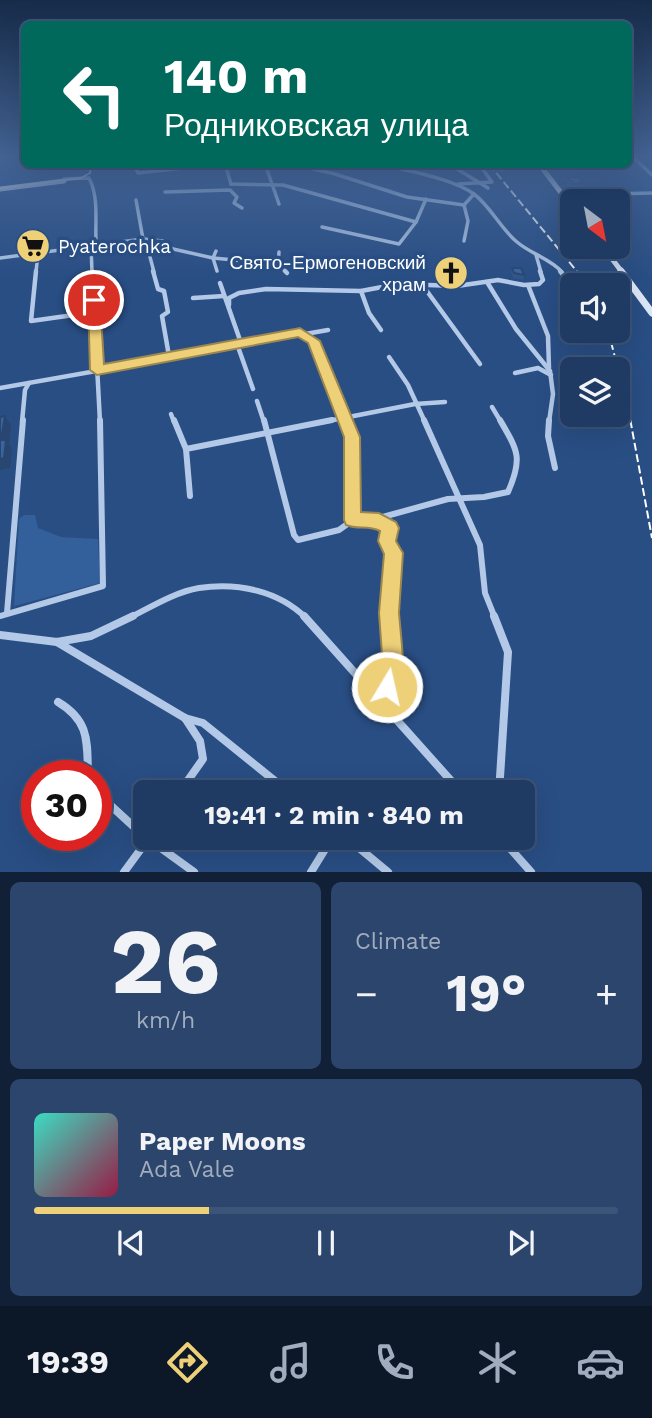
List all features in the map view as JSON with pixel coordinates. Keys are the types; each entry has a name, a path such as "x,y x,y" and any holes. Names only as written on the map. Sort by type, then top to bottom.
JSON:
{"street":[{"path":"91,246 96,242 93,198"},
{"path":"237,198 234,202 242,208"},
{"path":"277,198 279,204"},
{"path":"324,198 416,222"},
{"path":"414,198 464,205"},
{"path":"464,205 471,198"},
{"path":"477,198 506,232 536,256 556,265 562,273"},
{"path":"322,227 399,244 416,222 426,199"},
{"path":"136,200 158,289 164,291 167,312 162,316 169,356"},
{"path":"464,205 468,221 464,241"},
{"path":"145,241 154,248 173,249 213,258 278,264 287,273"},
{"path":"0,258 145,241 163,241 173,249"},
{"path":"29,383 25,390 3,615 103,586 103,451 91,246"},
{"path":"216,251 213,258 216,271"},
{"path":"278,264 279,252"},
{"path":"38,253 31,322 94,312"},
{"path":"229,305 229,298 239,293 258,290 361,291 398,284 457,286 498,280 539,284 544,280 536,256"},
{"path":"612,259 652,313"},
{"path":"487,282 502,312 537,357 549,368"},
{"path":"220,283 253,389"},
{"path":"421,283 480,364"},
{"path":"528,285 548,334 552,354 549,368 555,391 548,429 549,441 556,457 555,468"},
{"path":"361,291 369,313 381,330"},
{"path":"193,298 224,296"},
{"path":"0,388 300,332 328,330"},
{"path":"300,332 314,341 352,437 353,520"},
{"path":"388,357 403,377 480,545 485,593 508,652 500,780"},
{"path":"514,373 538,368 551,375"},
{"path":"257,401 294,535 298,540 339,530 353,520 372,519 448,499 508,492 518,470 515,446 492,407"},
{"path":"186,449 415,404 445,402"},
{"path":"171,414 186,449 190,496"},
{"path":"372,519 390,528 387,541 393,553 389,613 393,668 387,687 380,697"},
{"path":"0,635 57,642 91,636 174,596 198,588 227,586 263,591 296,607 380,697 451,780"},
{"path":"57,642 185,718 202,723 274,780"},
{"path":"58,702 74,709 87,734 88,760"},
{"path":"185,718 200,741 202,759 188,780"},
{"path":"112,806 133,825"},
{"path":"124,872 139,850"},
{"path":"164,850 194,872"},
{"path":"311,872 325,850"},
{"path":"361,850 388,872"},
{"path":"512,850 531,872"}],"shaded area":[{"path":"24,515 35,515 38,528 61,537 98,539 100,583 14,606 19,519"}],"building":[{"path":"441,258 464,262 465,269 448,267 448,270 441,270"},
{"path":"512,268 521,268 524,275 514,273"},
{"path":"5,416 1,440 6,440 4,458 0,459 0,417"}],"railway":[{"path":"517,198 578,273"},
{"path":"611,343 627,402 652,538"}],"place":[{"name":"Pyaterochka","path":"33,246"},
{"name":"Свято-Ермогеновский храм","path":"451,273"}],"route":[{"path":"94,300 97,370 300,332 314,341 352,437 353,520 372,519 390,528 387,541 393,553 389,613 393,668 387,687"}]}
